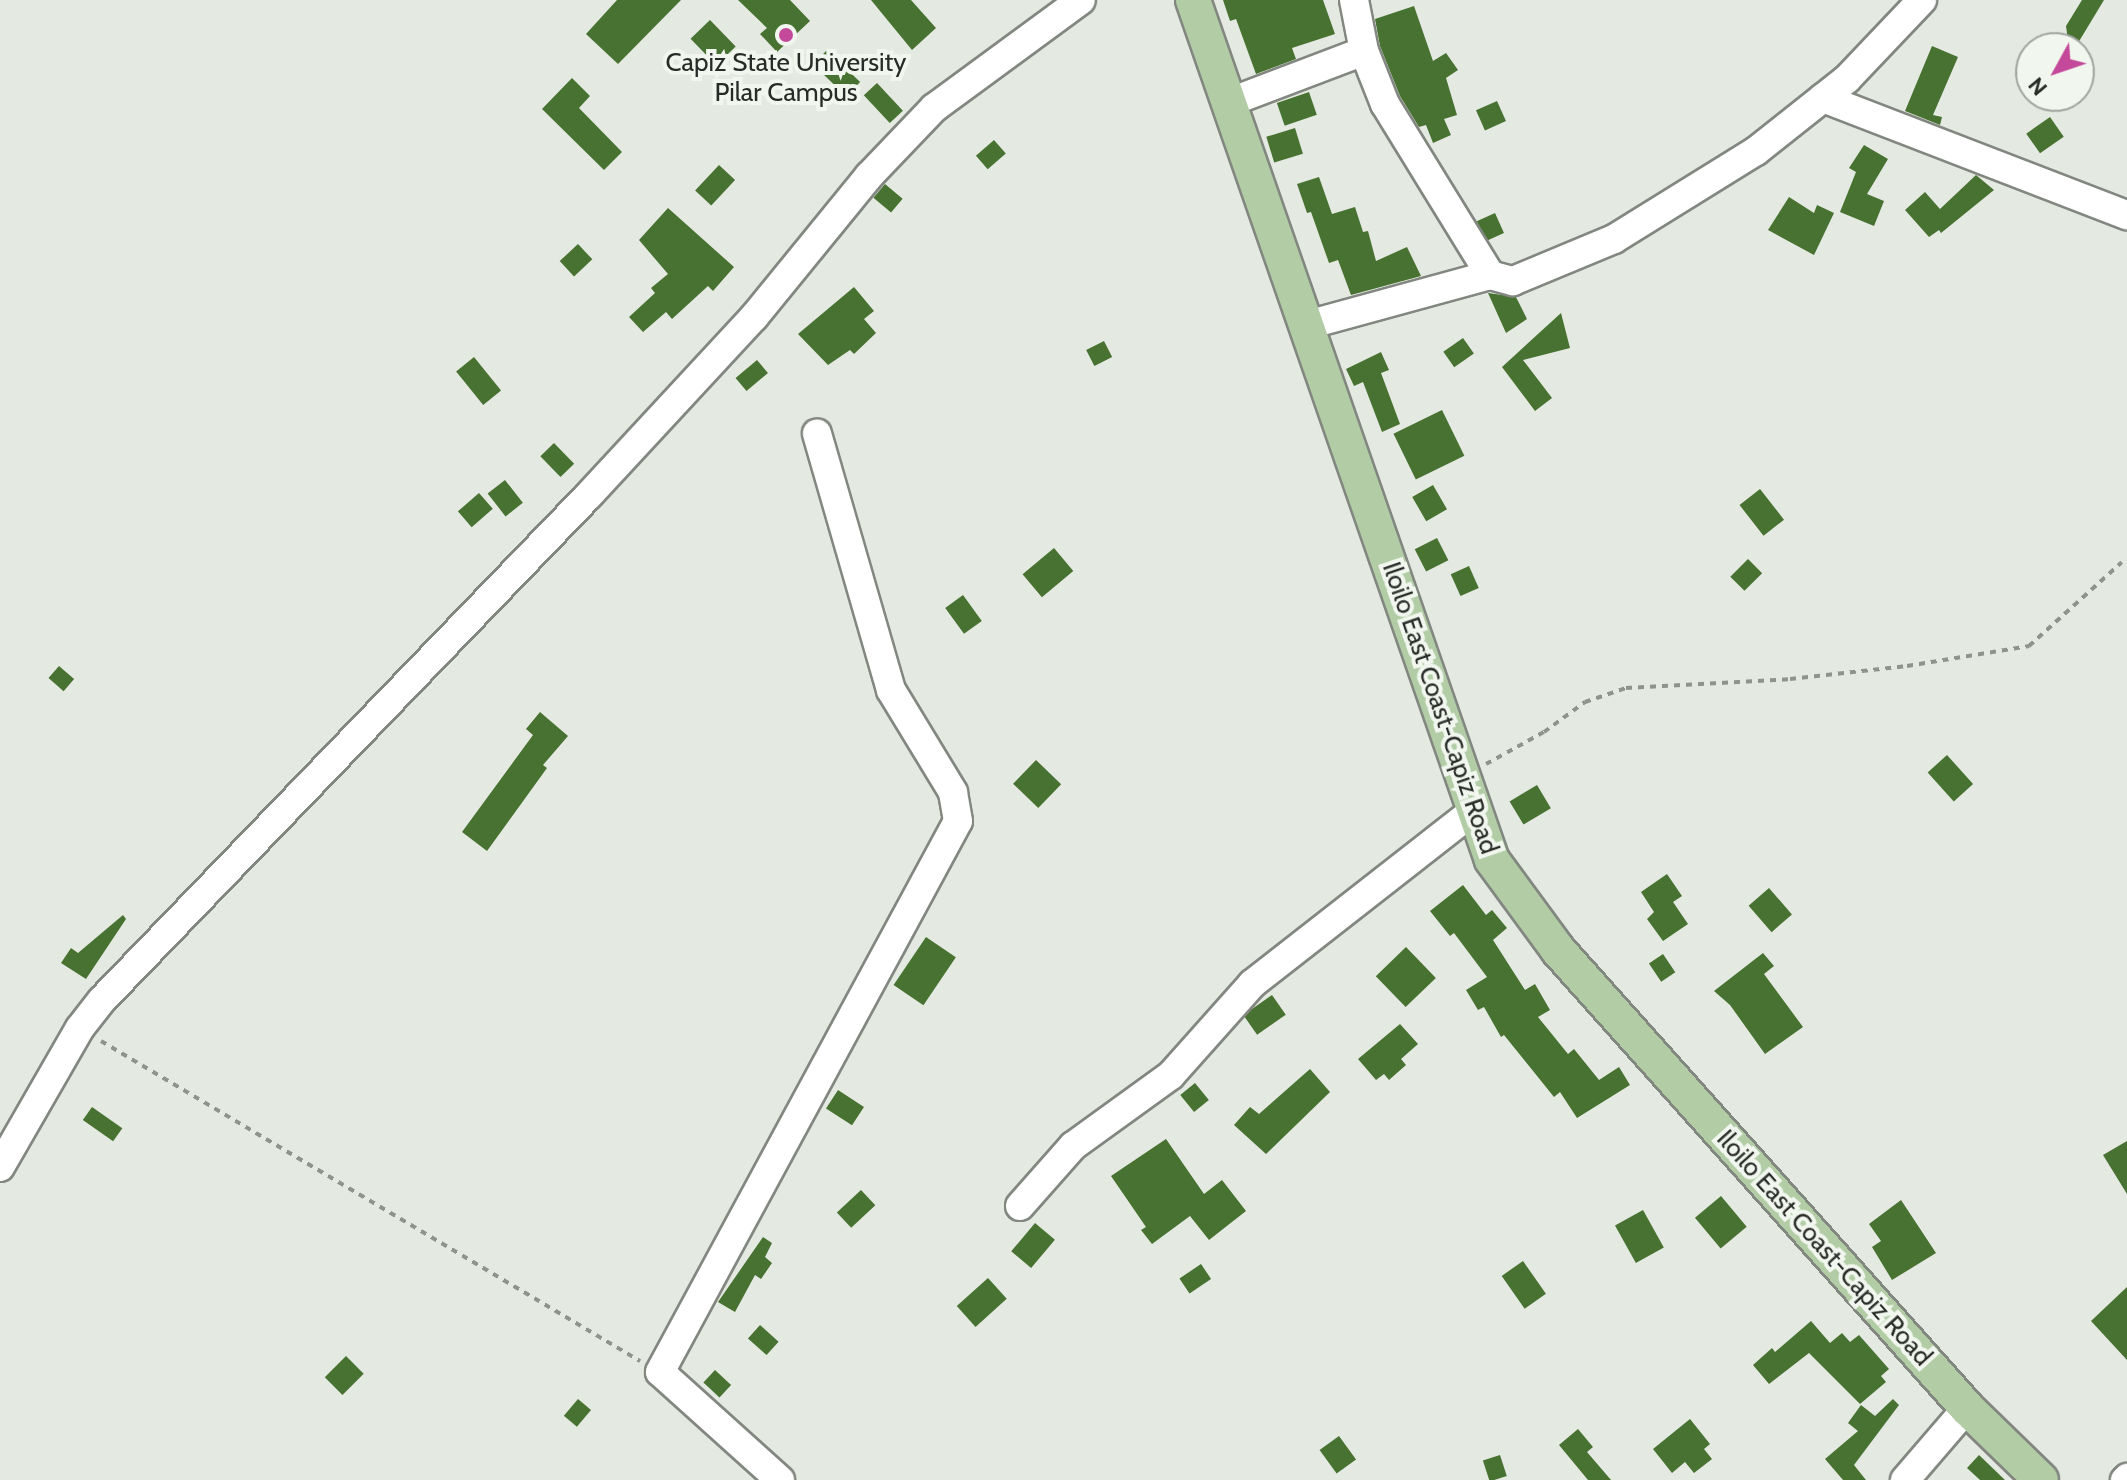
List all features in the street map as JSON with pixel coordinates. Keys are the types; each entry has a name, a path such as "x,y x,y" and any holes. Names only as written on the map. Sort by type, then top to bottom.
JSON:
{"main road":[{"name":"Iloilo East Coast-Capiz Road","path":"1193,0 1492,860 1558,950 1967,1408 2041,1480"}],"street":[{"path":"0,1167 80,1028 102,1000 599,484 754,317 869,176 934,108 1081,0"},
{"path":"1354,0 1364,51 1385,104 1490,275"},
{"path":"1307,325 1490,275 1513,281 1614,239 1756,151 1847,79 1922,0"},
{"path":"1230,102 1364,51"},
{"path":"1823,98 2127,215"},
{"path":"780,1480 660,1372 958,821 953,792 891,690 817,433"},
{"path":"1020,1206 1073,1146 1171,1075 1252,984 1475,810"},
{"path":"1905,1480 1967,1408"}],"path":[{"path":"1461,772 1500,759 1585,702 1626,688 1790,679 1907,666 2029,646 2122,562"},
{"path":"80,1028 660,1372"}],"building":[{"path":"617,0 681,0 618,64 586,34"},
{"path":"738,0 790,0 810,21 777,52 760,34 767,28"},
{"path":"871,0 911,0 936,28 912,50"},
{"path":"1223,0 1323,0 1335,34 1292,48 1296,59 1256,74 1236,19 1230,21"},
{"path":"2082,0 2104,0 2085,32 2067,32 2066,26"},
{"path":"1414,6 1433,61 1446,53 1458,70 1446,78 1457,115 1444,119 1451,135 1433,143 1426,125 1419,127 1400,96 1380,46 1375,19"},
{"path":"710,20 736,47 716,65 691,39"},
{"path":"1932,46 1958,57 1933,115 1942,117 1940,125 1905,111"},
{"path":"827,50 860,82 846,96 813,64"},
{"path":"572,78 590,96 579,108 622,152 604,170 542,109"},
{"path":"877,83 903,111 890,123 864,95"},
{"path":"1309,92 1317,115 1285,126 1277,103"},
{"path":"1497,101 1506,121 1485,130 1476,110"},
{"path":"2050,117 2064,137 2040,153 2026,134"},
{"path":"1295,128 1303,154 1274,163 1266,137"},
{"path":"994,140 1006,154 988,169 976,156"},
{"path":"1864,145 1888,159 1867,194 1884,201 1874,226 1840,212 1856,172 1849,168"},
{"path":"719,165 735,180 711,206 695,191"},
{"path":"1976,175 1994,190 1941,233 1939,230 1929,237 1905,210 1925,192 1940,209"},
{"path":"1319,177 1332,214 1355,207 1363,232 1368,231 1376,261 1407,247 1421,276 1351,295 1338,260 1329,263 1311,212 1307,213 1297,184"},
{"path":"885,184 903,199 891,213 873,198"},
{"path":"1789,197 1814,213 1817,205 1834,213 1814,255 1768,230"},
{"path":"668,208 734,267 713,291 708,286 672,319 666,312 643,332 629,317 655,293 651,288 668,274 639,240"},
{"path":"1495,213 1504,233 1486,241 1477,221"},
{"path":"578,244 592,259 574,276 560,261"},
{"path":"854,287 874,311 864,319 876,333 854,354 850,350 828,365 798,334"},
{"path":"1488,293 1516,297 1527,319 1506,333"},
{"path":"1561,313 1570,348 1523,360 1552,398 1535,411 1502,367"},
{"path":"1463,338 1474,354 1454,367 1443,352"},
{"path":"1104,341 1112,357 1094,366 1086,350"},
{"path":"1381,352 1389,370 1381,373 1400,424 1382,432 1363,382 1354,386 1346,369"},
{"path":"474,357 501,390 483,405 456,371"},
{"path":"757,360 768,373 746,391 736,378"},
{"path":"1442,410 1464,456 1416,480 1393,434"},
{"path":"554,443 574,464 560,477 540,456"},
{"path":"505,480 523,503 506,516 488,494"},
{"path":"1433,485 1447,509 1426,521 1412,497"},
{"path":"1760,489 1784,520 1764,536 1740,505"},
{"path":"479,493 493,509 472,527 458,511"},
{"path":"1437,538 1448,560 1426,572 1415,549"},
{"path":"1054,548 1073,571 1042,597 1023,574"},
{"path":"1748,559 1762,573 1744,591 1730,577"},
{"path":"1469,566 1479,588 1460,596 1451,574"},
{"path":"963,595 982,621 964,634 945,608"},
{"path":"59,666 74,679 64,691 49,678"},
{"path":"540,712 568,736 543,765 547,768 487,851 462,832 533,735 526,729"},
{"path":"1947,755 1973,784 1954,801 1928,772"},
{"path":"1036,760 1061,784 1038,808 1013,784"},
{"path":"1537,785 1551,808 1523,825 1510,801"},
{"path":"1667,874 1682,896 1673,902 1688,924 1663,941 1647,919 1654,912 1641,892"},
{"path":"1463,885 1486,915 1492,910 1507,928 1493,940 1525,990 1535,984 1550,1010 1538,1017 1568,1054 1574,1049 1599,1080 1619,1067 1630,1085 1577,1118 1560,1092 1554,1097 1504,1035 1501,1037 1484,1007 1478,1010 1466,990 1487,977 1454,933 1450,936 1430,911"},
{"path":"1769,888 1792,914 1772,932 1749,906"},
{"path":"123,915 126,919 86,979 61,963 71,948 78,953"},
{"path":"926,937 956,957 923,1005 894,985"},
{"path":"1406,947 1436,978 1406,1007 1376,976"},
{"path":"1763,953 1774,966 1764,974 1803,1027 1765,1054 1730,1005 1714,991"},
{"path":"1663,954 1675,972 1661,982 1649,964"},
{"path":"1272,995 1286,1015 1257,1035 1243,1015"},
{"path":"1400,1024 1418,1044 1401,1059 1406,1065 1389,1080 1384,1074 1376,1080 1358,1059"},
{"path":"1310,1069 1330,1092 1266,1154 1234,1125 1250,1107 1259,1114"},
{"path":"1195,1083 1209,1100 1194,1112 1180,1095"},
{"path":"838,1090 864,1107 852,1125 826,1108"},
{"path":"92,1107 122,1128 113,1141 83,1120"},
{"path":"1166,1139 1204,1194 1222,1180 1246,1211 1209,1240 1190,1216 1152,1244 1141,1230 1146,1227 1111,1176"},
{"path":"2127,1141 2127,1194 2103,1155"},
{"path":"861,1190 875,1205 851,1228 837,1213"},
{"path":"1721,1196 1747,1227 1721,1248 1695,1218"},
{"path":"1901,1200 1936,1253 1892,1280 1872,1247 1881,1241 1869,1224"},
{"path":"1643,1210 1664,1248 1636,1263 1615,1226"},
{"path":"1035,1223 1055,1240 1031,1268 1011,1251"},
{"path":"763,1237 772,1243 765,1257 772,1263 761,1279 755,1275 735,1312 718,1302"},
{"path":"1523,1261 1546,1294 1525,1309 1502,1276"},
{"path":"1201,1264 1211,1279 1190,1293 1179,1279"},
{"path":"988,1278 1007,1299 976,1327 957,1306"},
{"path":"2127,1287 2127,1360 2091,1321"},
{"path":"1811,1321 1830,1343 1842,1333 1850,1342 1859,1335 1889,1369 1881,1376 1886,1382 1860,1404 1809,1353 1769,1384 1753,1365 1772,1348 1775,1352"},
{"path":"760,1325 779,1342 767,1355 748,1338"},
{"path":"346,1356 364,1374 342,1395 325,1377"},
{"path":"715,1370 731,1385 719,1397 703,1382"},
{"path":"578,1399 591,1410 577,1427 564,1416"},
{"path":"1893,1399 1899,1405 1854,1465 1866,1480 1843,1480 1825,1459 1858,1431 1848,1423 1861,1405 1875,1416"},
{"path":"1690,1419 1710,1444 1704,1449 1712,1459 1694,1473 1685,1462 1672,1473 1653,1449"},
{"path":"1578,1429 1593,1447 1587,1452 1611,1480 1588,1480 1559,1445"},
{"path":"1339,1436 1356,1459 1337,1474 1320,1450"},
{"path":"1500,1455 1507,1476 1489,1480 1483,1461"},
{"path":"1979,1455 2005,1480 1980,1480 1967,1468"}],"place":[{"name":"Capiz State University Pilar Campus","path":"786,35"}]}
